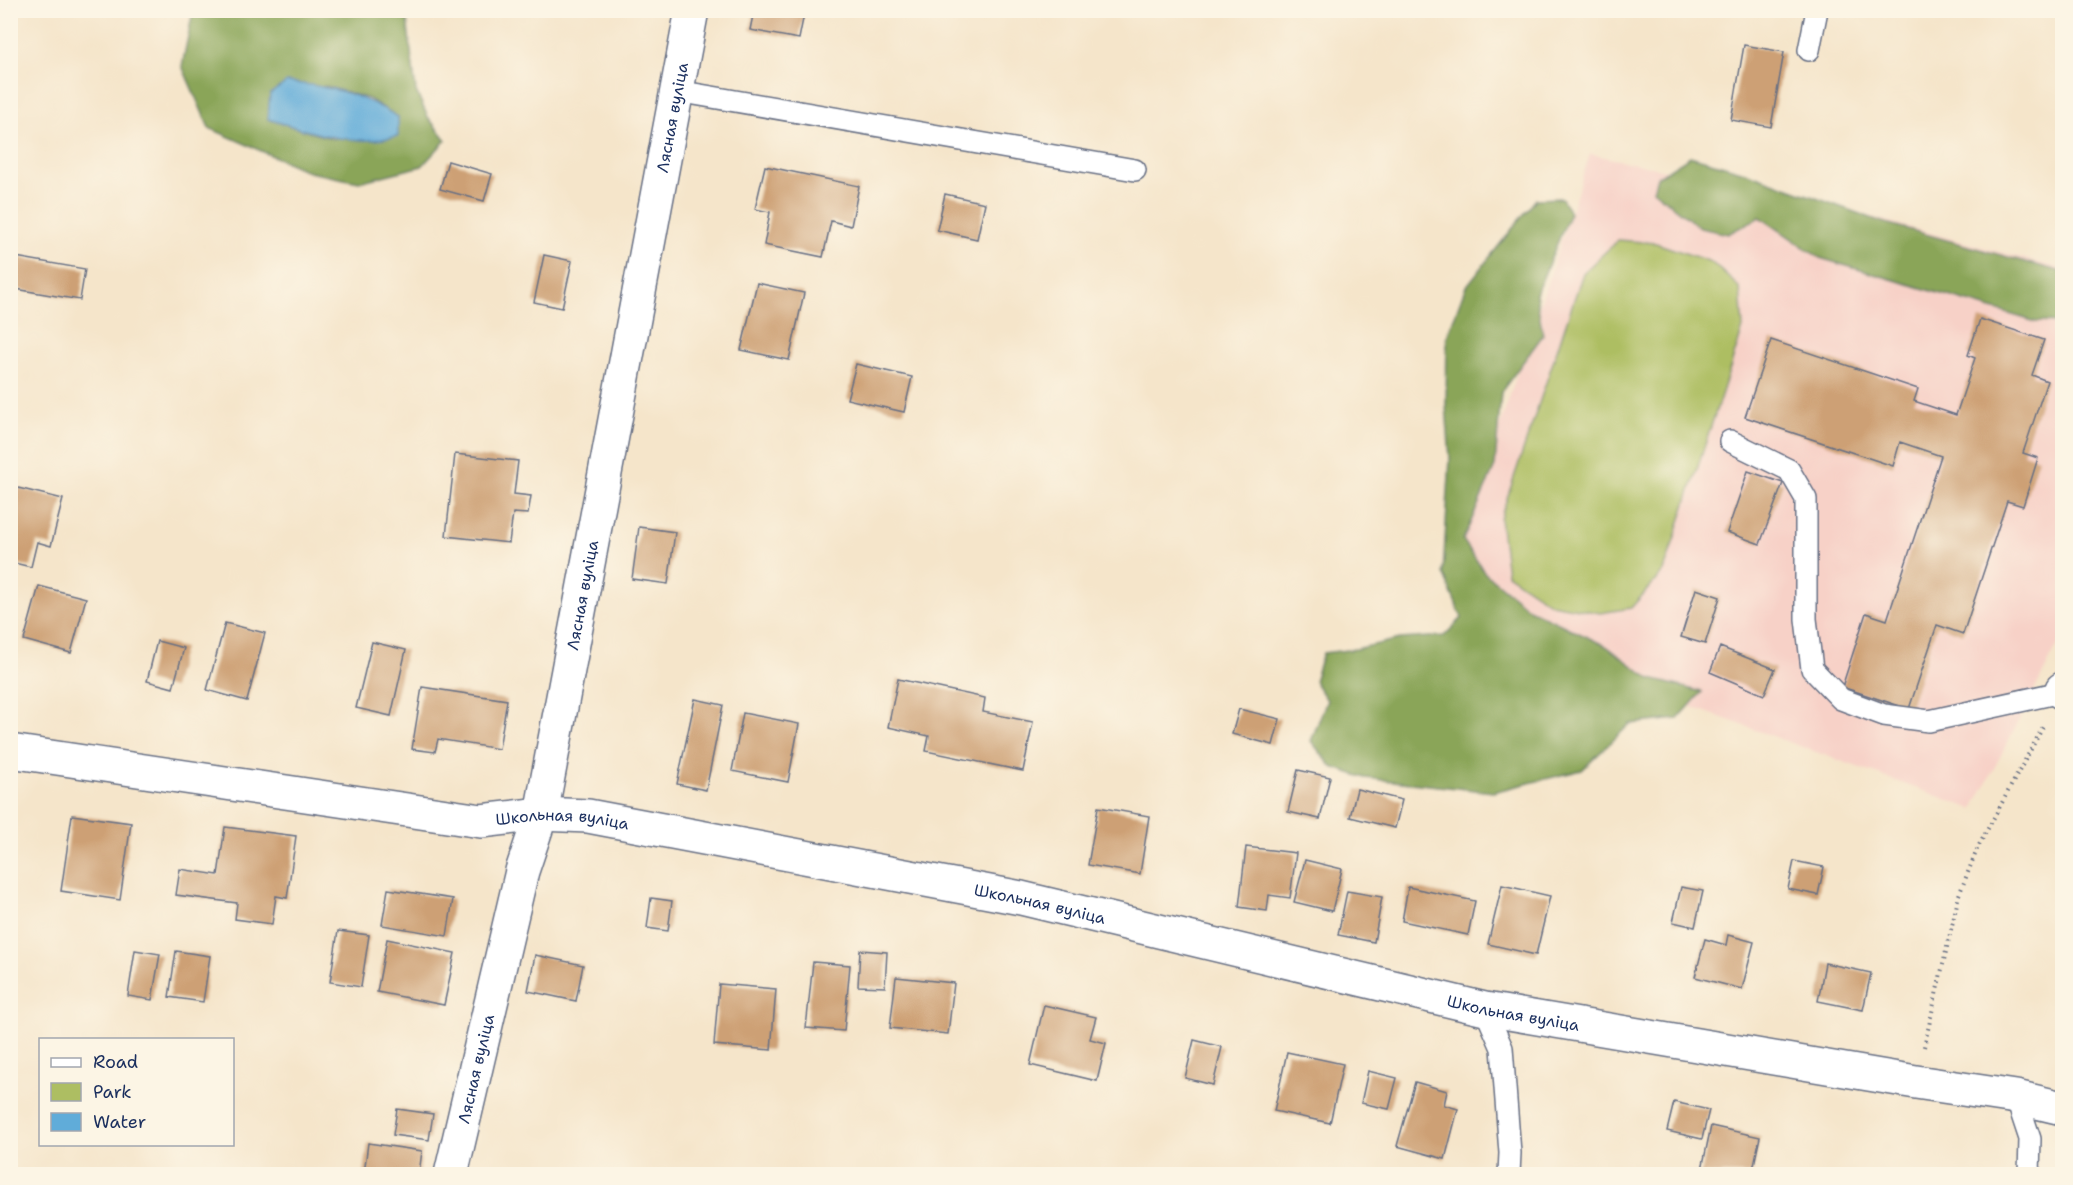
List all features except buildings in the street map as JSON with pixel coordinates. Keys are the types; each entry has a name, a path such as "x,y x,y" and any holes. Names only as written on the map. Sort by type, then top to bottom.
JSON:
{"street":[{"name":"Лясная вуліца","path":"451,1174 522,871 541,814 692,10"},
{"name":"Школьная вуліца","path":"10,751 481,821 541,814 588,816 1021,898 1485,1009 2016,1097 2062,1108"}],"lane":[{"path":"1809,50 1817,10"},
{"path":"677,91 1135,170"},
{"path":"1730,441 1789,470 1806,499 1806,619 1812,669 1841,699 1884,716 1929,721 2062,691"},
{"path":"1485,1009 1502,1048 1510,1153 1509,1174"},
{"path":"2016,1097 2030,1139 2029,1174"}],"path":[{"path":"1916,1082 1959,895 1978,847 2062,691"}],"shaded area":[{"path":"1590,154 1828,205 2062,269 2062,637 1973,809 1604,675 1452,570"}],"green space":[{"path":"193,11 406,11 416,91 428,117 446,140 422,166 359,182 309,172 209,128 182,66","holes":["325,86 369,99 398,117 333,139 268,119"]},
{"path":"1690,156 1745,172 1882,222 2062,272 2062,323 2036,322 1820,258 1760,217 1728,234 1700,228 1653,190 1657,177"},
{"path":"1562,198 1570,213 1536,294 1543,335 1501,392 1495,466 1463,540 1485,573 1529,609 1606,646 1651,679 1702,692 1678,719 1630,724 1582,770 1493,792 1365,778 1332,767 1311,741 1327,700 1314,681 1323,653 1356,649 1400,639 1444,636 1462,618 1443,573 1450,459 1446,405 1447,337 1465,288 1536,199"},
{"path":"1618,240 1656,243 1711,262 1740,288 1743,328 1664,571 1631,608 1600,613 1551,604 1507,574 1500,519 1583,273"}],"water":[{"path":"287,82 345,92 371,102 398,117 398,136 365,140 332,137 268,119 270,94"}]}
